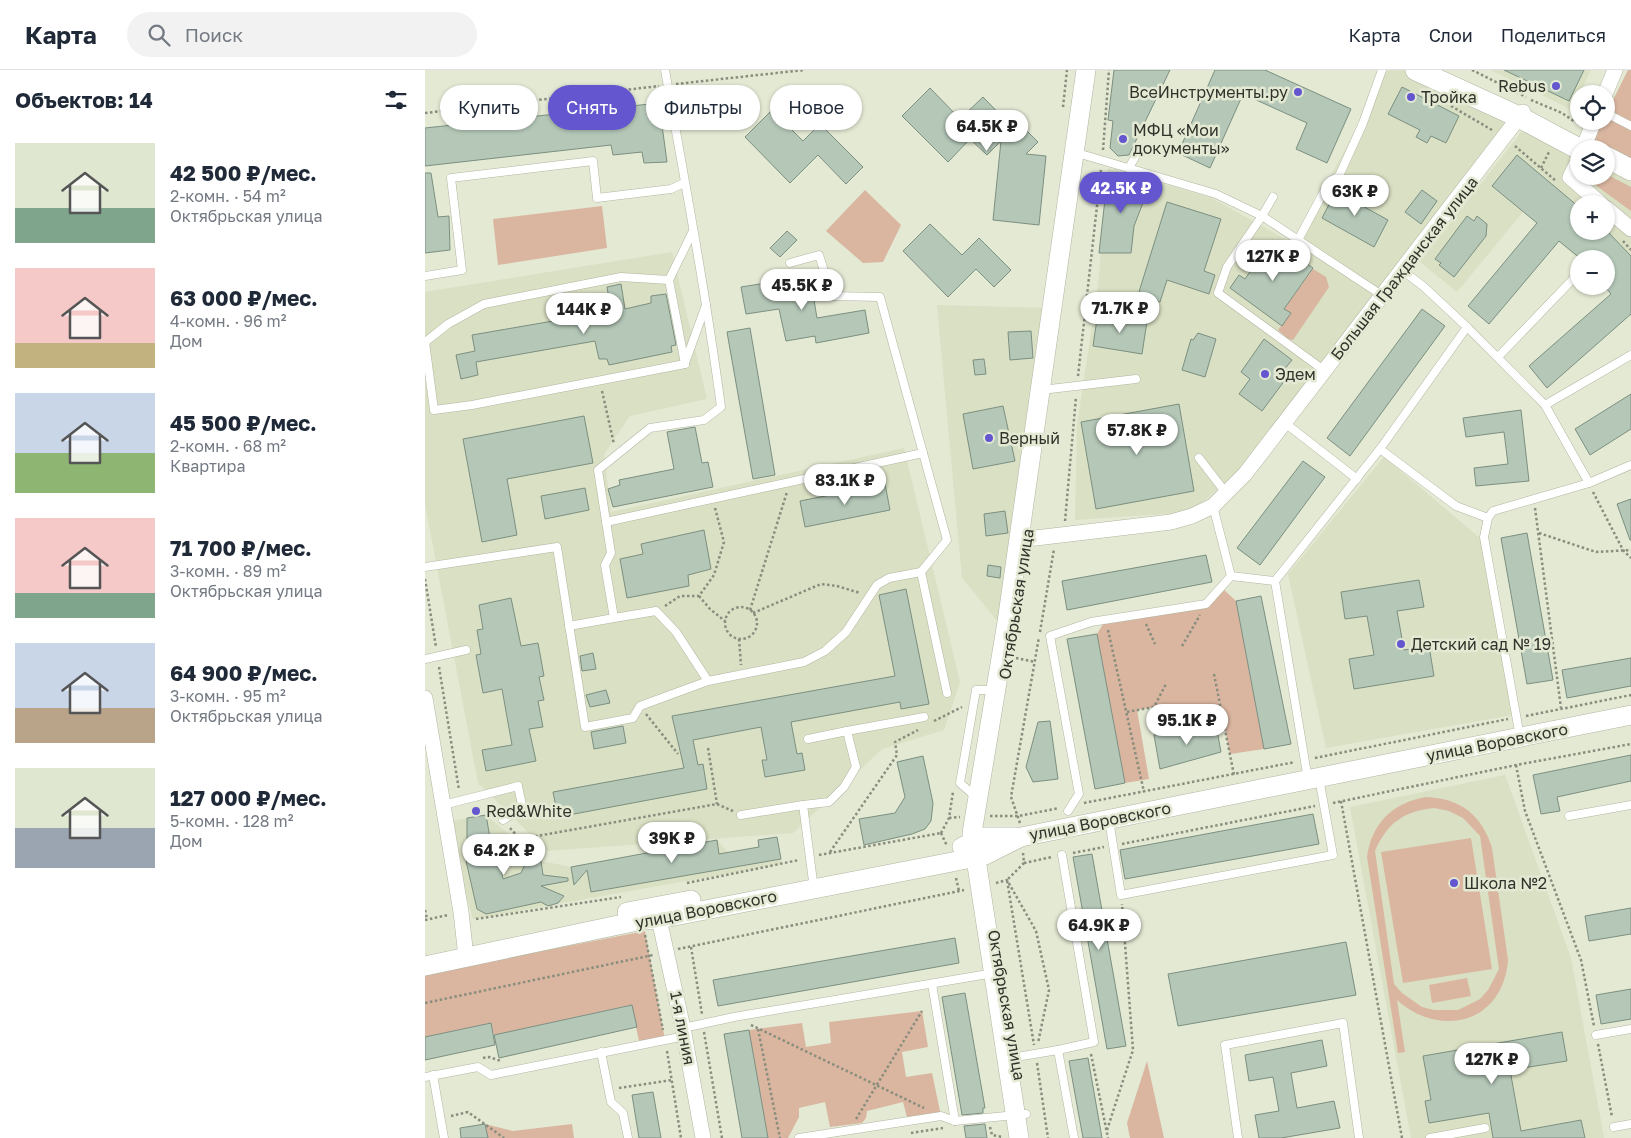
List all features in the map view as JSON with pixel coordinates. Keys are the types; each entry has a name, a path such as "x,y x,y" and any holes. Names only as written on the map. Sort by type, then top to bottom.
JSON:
{"main road":[{"path":"1417,70 1521,115"},
{"path":"1430,70 1521,115 1570,143"},
{"path":"1615,162 1631,170"},
{"path":"1615,168 1631,176"}],"street":[{"path":"999,690 1087,70"},
{"name":"Октябрьская улица","path":"1030,1138 1021,1115 1016,1057 997,972 983,886 979,848 980,809 999,690 1027,539 1050,389 1093,158 1094,70"},
{"path":"1609,85 1615,70"},
{"name":"Большая Гражданская улица","path":"1027,539 1171,522 1192,516 1213,506 1245,474 1403,271 1521,115"},
{"path":"1579,185 1591,195"},
{"path":"1615,216 1631,229"},
{"path":"425,698 461,912 465,952 425,955"},
{"name":"улица Воровского","path":"425,966 465,952 813,883 979,848 1021,837 1631,715"},
{"name":"1-я линия","path":"646,916 667,952 703,1138"},
{"path":"997,972 1021,1115 1019,1138"}],"lane":[{"path":"665,70 668,85"},
{"path":"1298,240 1329,182 1339,176 1363,123 1382,70"},
{"path":"1615,118 1631,126"},
{"path":"614,618 605,566 611,553 598,470 650,428 704,420 721,407 707,303 692,233 675,130"},
{"path":"1129,168 1135,157"},
{"path":"1093,158 1216,194 1262,216 1383,296"},
{"path":"425,276 462,270 451,178 593,162 597,198 671,189 684,184"},
{"path":"1273,197 1227,267 1218,292 1325,371"},
{"path":"685,364 669,280 692,233"},
{"path":"425,567 557,547 585,727 633,718 640,706 708,681 804,662 825,651 846,632 877,585 889,578 921,572 947,540 880,297 832,296 819,255 790,263"},
{"path":"1403,271 1423,286 1467,327 1545,405 1589,483"},
{"path":"669,280 621,277 484,304 448,324 425,342 434,410 472,405 685,364"},
{"path":"1498,357 1570,282"},
{"path":"685,364 707,303"},
{"path":"1109,820 1121,895 1333,855 1314,779 1305,760 1275,581 1380,449 1467,327"},
{"path":"1545,405 1631,355"},
{"path":"1050,389 1136,379"},
{"path":"1285,423 1357,479"},
{"path":"1380,449 1456,506 1488,518"},
{"path":"606,522 923,453"},
{"path":"1199,458 1226,493"},
{"path":"1520,737 1484,537 1488,518 1493,511 1589,483 1631,465"},
{"path":"1213,506 1231,576"},
{"path":"921,572 947,693"},
{"path":"1231,576 1275,581"},
{"path":"1069,808 1079,794 1050,636 1091,622 1206,604 1231,576"},
{"path":"569,626 656,611 676,632 708,681"},
{"path":"425,659 466,650"},
{"path":"980,809 960,783 976,690 999,690"},
{"path":"808,739 847,731 925,721"},
{"path":"741,815 829,802 844,787 856,767 847,731"},
{"path":"443,805 518,786 522,805 519,810 503,820"},
{"path":"803,805 813,883"},
{"path":"1569,816 1631,805"},
{"path":"1016,1057 1094,1042 1062,855"},
{"path":"444,1138 441,1118 429,1076 478,1067 491,1075 665,1040 703,1024 734,1017 997,972"},
{"path":"932,984 953,1124"},
{"path":"1238,1138 1225,1045 1343,1023 1359,1138"},
{"path":"1596,1036 1631,1029"},
{"path":"1058,1050 1074,1138"},
{"path":"601,1052 611,1102 623,1113 628,1138"},
{"path":"799,1138 941,1116 953,1124 1021,1115"},
{"path":"1614,1127 1631,1124"},
{"path":"1430,1138 1485,1128"}],"path":[{"path":"668,85 804,70"},
{"path":"425,1003 983,886 1007,880 1024,863 1019,816 1011,797 1057,536 1064,523 1077,386 1093,158 1109,70"},
{"path":"1472,70 1570,119"},
{"path":"425,113 646,88"},
{"path":"1445,103 1505,137 1562,186"},
{"path":"601,387 617,455"},
{"path":"749,610 790,482"},
{"path":"1589,483 1623,550 1631,558"},
{"path":"699,596 715,575 724,542 712,499"},
{"path":"1534,499 1561,709"},
{"path":"1539,533 1596,552 1631,550"},
{"path":"425,579 461,800"},
{"path":"753,613 821,584 837,586 869,596"},
{"path":"656,611 680,596 699,596 725,620 727,631 739,639 745,639 754,633 757,623 753,613 749,610 735,609 730,612 725,620"},
{"path":"1182,646 1206,604"},
{"path":"1140,614 1155,644"},
{"path":"1106,619 1144,792"},
{"path":"739,639 741,674"},
{"path":"1214,674 1233,776"},
{"path":"1126,712 1154,707 1166,684"},
{"path":"679,885 810,858 830,852 941,833 949,818 980,809 1019,816 1069,808 1631,695"},
{"path":"925,721 973,703"},
{"path":"640,706 678,754"},
{"path":"830,852 897,755 895,742 919,729"},
{"path":"708,748 717,804"},
{"path":"1516,765 1525,811 1581,960 1614,1127"},
{"path":"1341,801 1402,1138"},
{"path":"503,820 520,839 717,804 741,815"},
{"path":"1007,880 1048,1138"},
{"path":"1007,880 1036,931 1049,990 1036,1054"},
{"path":"425,910 426,920 461,912 473,919 635,895 646,916 650,956 681,1138"},
{"path":"1107,1130 1133,1050 1121,895"},
{"path":"691,947 722,1138"},
{"path":"850,1129 922,1011"},
{"path":"734,1017 941,1116"},
{"path":"758,1029 780,1138"},
{"path":"1089,1044 1109,1138"},
{"path":"609,1090 672,1080"},
{"path":"441,1118 468,1112 503,1138"},
{"path":"989,1122 992,1135 1007,1138"},
{"path":"901,1134 953,1124"}],"shaded area":[{"path":"1388,70 1410,70 1492,107 1506,124 1247,462 1192,512 1075,520 1077,425 1098,286 1108,168 1212,198 1294,244"},
{"name":"Rebus","path":"1491,70 1591,70 1584,85 1570,85 1570,109"},
{"path":"1628,70 1631,70 1631,161 1615,153 1615,140 1594,140 1598,130 1615,130 1615,96"},
{"path":"1522,131 1570,153 1570,185 1615,185 1615,173 1631,180 1631,317 1612,295 1615,295 1615,250 1570,251 1523,212 1457,292 1420,262"},
{"path":"1615,179 1631,187 1631,211 1615,199 1615,195 1609,195 1595,185 1615,185"},
{"path":"865,190 901,225 883,262 863,263 826,231"},
{"path":"602,206 607,248 498,265 493,219"},
{"path":"672,252 707,399 630,416 604,454 611,512 904,448 960,682 944,730 882,749 793,833 547,851 478,783 425,504 425,292"},
{"path":"1313,269 1326,277 1329,287 1293,340 1288,339 1278,330 1291,313 1284,309"},
{"path":"937,305 1049,308 1004,629 962,578"},
{"name":"Детский сад № 19","path":"1384,457 1480,538 1512,715 1326,748 1288,574"},
{"path":"1221,587 1236,601 1264,749 1230,754 1218,695 1221,720 1175,731 1170,704 1137,710 1149,779 1125,783 1097,634 1106,619 1206,604"},
{"name":"Школа №2","path":"1505,775 1571,958 1604,1138 1411,1138 1350,807"},
{"path":"1426,797 1438,798 1459,805 1476,818 1488,836 1492,848 1508,960 1504,981 1495,998 1482,1011 1467,1018 1450,1021 1432,1019 1414,1012 1397,1000 1405,1052 1398,1053 1367,857 1374,834 1386,816 1403,804","holes":["1434,808 1449,811 1463,818 1480,836 1499,969 1488,990 1480,999 1458,1010 1434,1010 1422,1007 1402,993 1394,984 1375,851 1385,833 1405,816"]},
{"path":"486,815 541,861 571,867 717,840 728,852 758,847 758,840 777,837 782,864 473,919 446,822"},
{"path":"1471,838 1492,969 1403,983 1381,852"},
{"path":"645,931 665,1040 640,1045 631,1005 494,1035 490,1023 425,1037 425,974"},
{"path":"1467,978 1471,996 1432,1003 1429,985"},
{"path":"922,1011 928,1047 902,1052 906,1077 932,1073 941,1116 908,1121 903,1102 867,1111 866,1118 862,1123 830,1127 825,1102 799,1108 799,1117 788,1138 768,1138 749,1030 802,1023 806,1047 831,1043 829,1022"},
{"path":"1147,1061 1164,1138 1130,1138 1127,1123"},
{"path":"485,1124 513,1131 572,1124 574,1138 488,1138"}],"building":[{"path":"1114,70 1170,70 1129,155 1118,156 1110,148 1113,121 1108,120"},
{"path":"1215,70 1265,70 1351,109 1327,163 1296,149 1307,123 1243,94 1210,168 1178,153"},
{"name":"Rebus","path":"1504,70 1584,70 1577,85 1570,85 1569,101"},
{"path":"1402,87 1459,116 1446,143 1431,136 1427,143 1416,137 1420,130 1388,114"},
{"path":"930,88 960,119 983,97 1015,130 1021,125 1038,142 1026,154 1046,156 1039,225 993,220 1001,141 987,155 970,139 948,162 902,116"},
{"path":"646,104 646,130 663,130 667,162 644,163 642,152 613,155 611,145 425,166 425,128 440,126 440,130 538,130 538,116 548,115 548,130 636,130 636,105"},
{"path":"770,112 770,130 792,130 803,141 814,130 826,130 863,167 846,184 818,155 790,183 745,137 752,130 760,130 760,122"},
{"path":"1517,155 1570,199 1570,240 1615,239 1631,256 1631,314 1547,388 1529,366 1610,295 1615,295 1615,250 1570,250 1559,241 1489,324 1468,306 1537,223 1492,186"},
{"path":"425,173 431,173 438,217 449,216 450,250 425,253"},
{"path":"1118,175 1123,179 1141,182 1145,187 1146,195 1134,226 1131,253 1099,253 1107,181 1111,176"},
{"path":"1338,187 1362,198 1359,204 1388,220 1374,247 1322,218"},
{"path":"1422,190 1437,201 1421,224 1405,212"},
{"path":"1167,202 1221,219 1204,271 1215,275 1209,294 1167,280 1160,302 1138,295"},
{"path":"1467,216 1474,221 1477,216 1487,224 1486,236 1454,277 1439,265 1441,263 1435,259"},
{"path":"930,224 962,255 979,238 1011,270 994,287 976,269 948,297 903,251"},
{"path":"787,231 797,240 780,257 770,248"},
{"path":"1272,240 1313,268 1284,309 1291,313 1282,326 1230,288 1239,275 1245,279"},
{"path":"810,276 817,318 865,310 869,333 816,343 815,336 786,341 779,309 746,314 741,287"},
{"path":"621,284 625,309 651,303 651,296 666,294 676,345 671,346 672,352 609,365 607,359 599,359 595,341 476,362 478,375 461,379 456,355 475,351 472,335 611,311 607,287"},
{"path":"1422,309 1445,326 1350,456 1327,438"},
{"path":"1098,312 1121,316 1120,322 1129,324 1131,318 1147,321 1142,354 1093,346"},
{"path":"750,328 775,475 753,479 727,332"},
{"path":"1031,331 1033,358 1010,360 1008,332"},
{"path":"1198,333 1216,339 1205,377 1182,370 1191,339 1193,340"},
{"name":"Эдем","path":"1264,339 1292,360 1282,372 1288,376 1262,411 1239,394 1250,379 1241,372"},
{"path":"984,359 986,374 975,375 973,360"},
{"path":"1631,394 1631,429 1590,455 1575,429"},
{"path":"1179,404 1194,491 1096,509 1081,422"},
{"name":"Верный","path":"1003,406 1015,461 973,469 963,414"},
{"path":"1521,410 1529,481 1476,486 1474,468 1508,464 1504,432 1466,437 1463,418"},
{"path":"584,416 593,463 507,479 517,535 482,542 463,439"},
{"path":"695,427 702,463 708,462 713,487 613,507 608,489 620,485 619,480 674,469 667,432"},
{"path":"1303,461 1325,477 1260,565 1237,548"},
{"path":"885,484 890,510 805,527 800,501"},
{"path":"585,488 589,510 545,519 541,496"},
{"path":"1631,499 1631,540 1630,540 1617,504"},
{"path":"1005,511 1008,533 986,536 984,514"},
{"path":"704,530 711,569 688,575 689,586 627,598 620,559 643,554 641,544"},
{"path":"1527,533 1553,680 1527,684 1501,538"},
{"path":"1206,555 1212,582 1067,610 1062,581"},
{"path":"988,565 1001,567 1000,578 987,576"},
{"path":"1419,580 1424,607 1397,611 1404,650 1429,646 1434,676 1354,689 1349,659 1374,655 1367,616 1345,619 1341,592"},
{"path":"906,589 929,704 901,709 900,702 791,722 797,754 802,753 805,770 765,777 762,760 767,760 761,727 693,740 698,765 703,764 707,789 558,817 553,792 684,768 672,716 895,676 879,595"},
{"path":"1261,596 1291,744 1264,749 1236,601"},
{"path":"511,598 521,646 538,643 544,676 539,677 544,700 538,701 543,727 529,729 536,761 486,771 482,750 512,745 502,689 483,693 476,655 481,654 477,630 483,629 479,605"},
{"path":"1097,634 1125,783 1095,789 1067,639"},
{"path":"593,653 596,669 582,671 580,656"},
{"path":"1631,658 1631,686 1567,698 1562,670"},
{"path":"606,690 610,703 590,707 586,695"},
{"path":"1050,721 1058,779 1033,782 1026,767 1038,722"},
{"path":"1216,725 1221,752 1160,769 1154,735"},
{"path":"623,726 626,743 594,749 591,732"},
{"path":"1631,755 1631,781 1557,797 1560,811 1541,814 1533,775"},
{"path":"923,756 933,803 931,821 925,829 912,834 864,845 859,819 895,813 905,797 897,762"},
{"path":"1313,814 1319,844 1125,879 1120,850"},
{"path":"486,815 491,844 505,851 499,859 503,879 521,873 526,862 541,861 543,875 568,878 568,881 541,886 564,896 558,903 548,906 541,902 486,914 477,909 466,861 474,859 472,845 467,839 467,818"},
{"path":"777,837 781,859 591,892 587,870 574,885 571,867 717,840 719,854 759,847 758,840"},
{"path":"1092,854 1126,1046 1107,1049 1073,857"},
{"path":"1631,908 1631,934 1589,941 1585,916"},
{"path":"955,938 959,963 718,1006 713,980"},
{"path":"1346,942 1356,995 1178,1026 1168,974"},
{"path":"1631,989 1631,1019 1601,1024 1596,995"},
{"path":"965,993 985,1108 983,1108 983,1113 962,1115 942,997"},
{"path":"632,1005 637,1027 499,1058 494,1035"},
{"path":"491,1023 495,1045 425,1060 425,1037"},
{"path":"749,1030 768,1138 742,1138 724,1034"},
{"path":"1562,1032 1567,1061 1510,1070 1521,1131 1581,1120 1585,1138 1493,1138 1489,1113 1429,1123 1425,1101 1431,1100 1423,1056"},
{"path":"1322,1040 1327,1066 1291,1073 1297,1108 1334,1101 1340,1128 1281,1138 1259,1138 1255,1115 1279,1111 1273,1077 1249,1081 1245,1055"},
{"path":"1088,1058 1102,1138 1083,1138 1069,1061"},
{"path":"653,1092 661,1138 639,1138 632,1095"},
{"path":"485,1124 488,1138 461,1138 460,1128"},
{"path":"985,1124 987,1138 966,1138 964,1126"}],"place":[{"name":"Rebus","path":"1556,86"},
{"name":"ВсеИнструменты.ру","path":"1298,92"},
{"name":"Тройка","path":"1411,97"},
{"name":"МФЦ «Мои документы»","path":"1123,139"},
{"name":"Эдем","path":"1265,374"},
{"name":"Верный","path":"989,438"},
{"name":"Детский сад № 19","path":"1401,644"},
{"name":"Red&White","path":"476,811"},
{"name":"Школа №2","path":"1454,883"}]}
